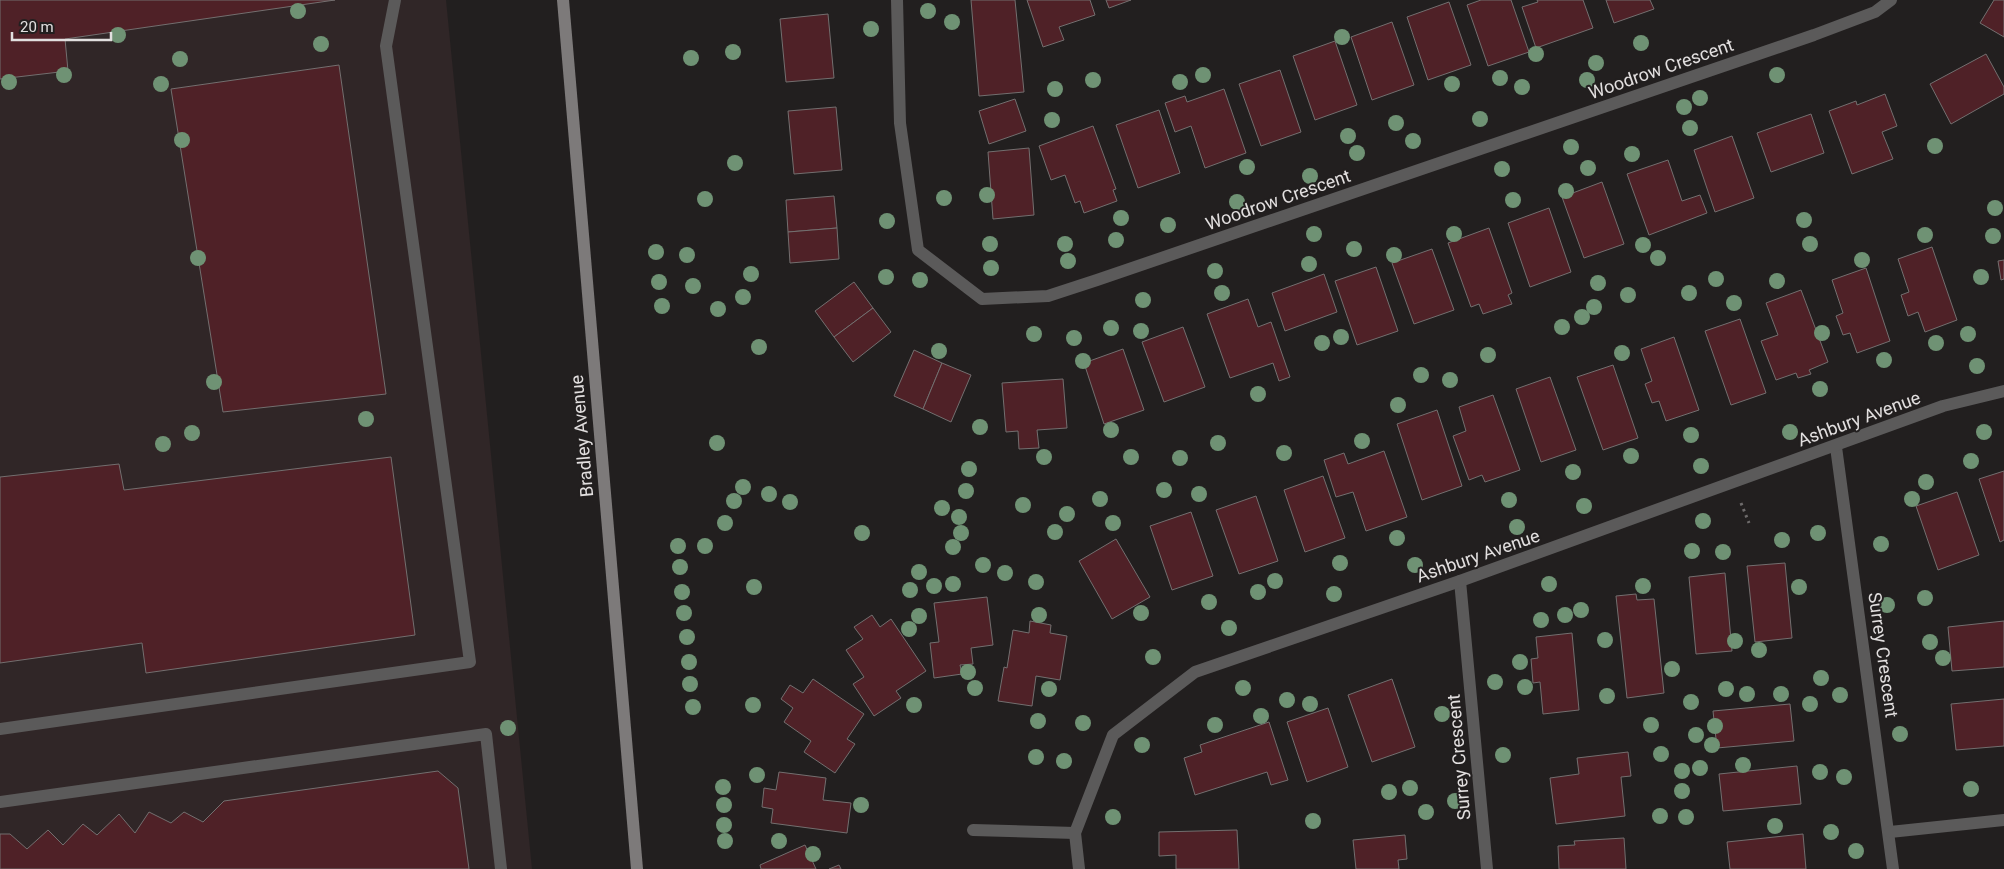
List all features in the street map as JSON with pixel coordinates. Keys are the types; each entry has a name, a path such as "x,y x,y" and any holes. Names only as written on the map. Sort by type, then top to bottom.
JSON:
{"main road":[{"name":"Bradley Avenue","path":"563,0 637,869"}],"street":[{"path":"0,729 470,662 386,46 394,0"},
{"name":"Woodrow Crescent","path":"897,0 900,123 918,250 982,299 1048,296 1097,280 1814,35 1875,12 1891,0"},
{"name":"Ashbury Avenue","path":"1079,869 1075,833 1113,735 1195,672 1460,581 1944,406 2004,391"},
{"name":"Surrey Crescent","path":"1836,446 1890,832 1893,869"},
{"name":"Surrey Crescent","path":"1460,581 1487,869"},
{"path":"0,802 486,734 502,869"},
{"path":"1890,832 2004,820"},
{"path":"973,830 1075,833"}],"shaded area":[{"path":"0,0 446,0 532,869 0,869"}],"building":[{"path":"0,0 335,0 65,39 68,71 0,79"},
{"path":"971,0 1015,0 1024,92 979,96"},
{"path":"1027,0 1090,0 1095,15 1059,27 1064,40 1043,47"},
{"path":"1106,0 1131,0 1109,8"},
{"path":"1481,0 1511,0 1529,52 1488,66 1467,5"},
{"path":"1537,0 1583,0 1593,28 1536,48 1522,7 1538,2"},
{"path":"1606,0 1650,0 1654,9 1614,23"},
{"path":"1994,0 2004,0 2004,37 1980,23"},
{"path":"1449,2 1471,65 1428,80 1407,17"},
{"path":"828,14 834,78 786,82 780,19"},
{"path":"1392,22 1414,85 1372,100 1351,37"},
{"path":"1335,41 1357,105 1315,120 1293,56"},
{"path":"1986,54 2004,87 2004,94 1951,124 1930,84"},
{"path":"339,65 386,394 223,412 171,89"},
{"path":"1280,70 1301,132 1261,146 1239,84"},
{"path":"1224,89 1246,153 1205,168 1191,126 1175,132 1165,103 1185,96 1187,102"},
{"path":"1885,94 1897,126 1882,132 1893,159 1852,174 1829,111 1856,101 1857,105"},
{"path":"1015,99 1026,131 989,144 979,111"},
{"path":"836,107 842,170 794,174 788,111"},
{"path":"1159,110 1180,173 1138,188 1116,125"},
{"path":"1811,114 1824,153 1771,172 1757,133"},
{"path":"1093,126 1116,189 1113,190 1117,201 1084,213 1080,201 1075,203 1065,175 1051,180 1039,146"},
{"path":"1732,136 1754,198 1715,212 1694,150"},
{"path":"1029,148 1034,215 993,219 988,152"},
{"path":"1668,160 1682,201 1700,195 1707,213 1649,235 1627,174"},
{"path":"1602,182 1624,244 1584,258 1562,197"},
{"path":"834,196 837,228 788,232 786,200"},
{"path":"1549,208 1571,272 1530,287 1508,223"},
{"path":"837,228 839,259 790,263 788,232"},
{"path":"1489,228 1512,293 1508,295 1512,304 1483,314 1479,304 1471,307 1448,243"},
{"path":"1932,247 1957,320 1925,332 1918,312 1908,316 1901,295 1909,292 1898,259"},
{"path":"1432,249 1454,310 1414,324 1392,263"},
{"path":"2004,260 2004,279 2001,280 1998,261"},
{"path":"1376,267 1398,331 1357,345 1335,281"},
{"path":"1866,268 1890,341 1857,353 1850,333 1843,335 1836,316 1843,313 1832,280"},
{"path":"1324,274 1337,312 1285,331 1272,293"},
{"path":"854,282 873,308 834,337 815,311"},
{"path":"1801,290 1828,362 1809,370 1811,374 1798,378 1796,373 1776,380 1761,341 1778,335 1766,303"},
{"path":"1248,299 1258,327 1271,322 1290,377 1279,381 1273,363 1230,378 1207,314"},
{"path":"873,308 891,332 853,362 834,337"},
{"path":"1740,319 1766,393 1731,405 1705,331"},
{"path":"1183,327 1205,387 1164,402 1142,342"},
{"path":"1674,337 1699,410 1666,421 1659,401 1652,403 1645,384 1652,381 1641,349"},
{"path":"1123,349 1144,410 1104,424 1084,363"},
{"path":"914,350 942,363 923,409 894,396"},
{"path":"942,363 971,375 951,422 923,409"},
{"path":"1613,365 1638,438 1603,450 1577,377"},
{"path":"1550,377 1576,450 1541,462 1516,389"},
{"path":"1063,379 1067,428 1037,430 1039,448 1019,449 1018,431 1006,432 1002,383"},
{"path":"1493,395 1520,470 1485,482 1482,475 1469,480 1453,436 1466,431 1459,407"},
{"path":"1437,410 1462,486 1422,500 1397,424"},
{"path":"1384,451 1407,517 1366,531 1353,492 1336,497 1324,460 1344,453 1348,464"},
{"path":"391,457 415,635 146,673 142,643 0,663 0,477 119,464 124,490"},
{"path":"2004,471 2004,540 2000,542 1979,479"},
{"path":"1323,476 1345,538 1305,552 1284,490"},
{"path":"1957,492 1979,555 1938,570 1916,506"},
{"path":"1256,496 1278,561 1239,574 1216,510"},
{"path":"1191,512 1213,576 1172,590 1150,526"},
{"path":"1116,539 1150,597 1112,619 1079,561"},
{"path":"1785,563 1792,638 1755,642 1747,566"},
{"path":"1725,573 1732,651 1696,654 1689,577"},
{"path":"1636,594 1637,600 1654,599 1664,693 1627,698 1616,596"},
{"path":"987,597 993,645 971,648 973,664 960,665 962,674 934,678 930,643 939,642 934,603"},
{"path":"872,615 880,627 891,619 926,671 896,691 901,698 874,716 853,684 864,677 846,650 863,639 854,627"},
{"path":"1030,621 1051,625 1050,633 1067,636 1060,680 1036,676 1032,706 998,701 1004,667 1007,668 1013,630 1029,633"},
{"path":"2004,621 2004,667 1952,671 1948,627"},
{"path":"1572,633 1579,710 1543,714 1540,682 1533,683 1531,659 1538,658 1536,637"},
{"path":"813,679 864,714 847,739 855,744 835,773 804,752 811,741 784,722 793,708 781,699 790,685 803,693"},
{"path":"1392,679 1415,747 1372,762 1348,695"},
{"path":"2004,699 2004,746 1956,750 1951,704"},
{"path":"1790,704 1794,741 1717,748 1713,711"},
{"path":"1328,708 1348,767 1307,782 1287,722"},
{"path":"1269,722 1288,780 1271,785 1267,772 1195,795 1184,758 1202,752 1200,745"},
{"path":"1628,752 1631,776 1621,777 1625,816 1556,824 1550,778 1579,774 1577,758"},
{"path":"1797,766 1801,804 1723,811 1719,774"},
{"path":"438,771 458,788 469,869 0,869 0,834 10,834 27,849 48,830 63,845 83,824 97,835 119,814 135,833 149,812 171,823 184,812 203,822 224,801"},
{"path":"779,772 826,778 823,800 851,803 847,833 771,823 773,809 762,807 764,788 776,790"},
{"path":"1237,830 1239,869 1176,869 1176,855 1159,856 1159,832"},
{"path":"1803,834 1806,869 1730,869 1727,842"},
{"path":"1405,835 1407,859 1398,860 1399,869 1356,869 1353,840"},
{"path":"1624,838 1626,869 1559,869 1558,846 1575,845 1574,841"},
{"path":"805,845 816,869 761,869 760,865"},
{"path":"839,865 841,869 829,869"}]}
